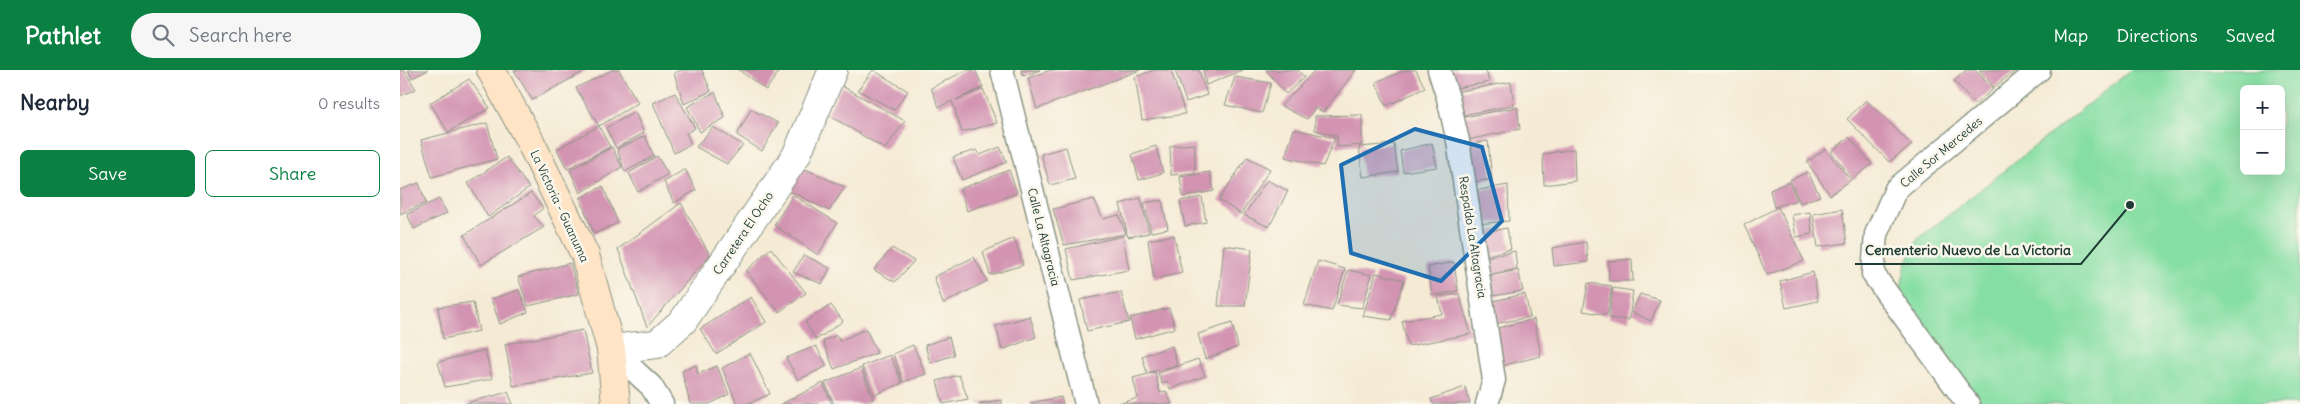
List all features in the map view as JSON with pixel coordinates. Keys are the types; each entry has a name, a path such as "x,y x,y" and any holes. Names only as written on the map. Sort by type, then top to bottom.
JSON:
{"main road":[{"name":"La Victoria - Guanuma","path":"491,70 530,141 585,256 611,349 616,404"}],"street":[{"name":"Carretera El Ocho","path":"611,349 657,344 683,321 796,156 832,70"},
{"name":"Calle La Altagracia","path":"1002,70 1086,404"},
{"name":"Respaldo La Altagracia","path":"1439,70 1458,141 1494,380 1487,404"},
{"name":"Calle Sor Mercedes","path":"1968,404 1873,274 1876,234 1896,189 2039,70"},
{"path":"611,349 651,386 662,404"}],"highlighted area":[{"path":"1415,129 1482,147 1502,221 1441,281 1351,253 1341,165"}],"green space":[{"path":"2131,70 2300,70 2300,404 1982,404 1900,292 1906,264 1918,239"}],"building":[{"path":"400,70 404,70 416,89 400,96"},
{"path":"408,70 428,70 412,78"},
{"path":"514,70 587,70 532,100"},
{"path":"612,70 619,70 638,103 599,126 576,88"},
{"path":"682,70 702,70 711,91 684,104 674,73"},
{"path":"739,70 780,70 766,90"},
{"path":"873,70 908,91 894,110 858,90"},
{"path":"967,70 975,70 983,87 956,100 983,89 997,123 962,132 952,101 939,107 931,88"},
{"path":"1021,70 1040,70 1023,76"},
{"path":"1051,70 1140,70 1037,109 1028,78"},
{"path":"1154,70 1171,70 1185,114 1142,120 1135,77"},
{"path":"1175,70 1199,70 1207,95 1186,102"},
{"path":"1203,70 1243,70 1206,85"},
{"path":"1266,70 1298,70 1304,77 1286,94"},
{"path":"1315,70 1356,70 1323,112 1315,108 1307,119 1281,106"},
{"path":"1406,70 1416,70 1425,88 1386,106 1376,82"},
{"path":"1451,70 1486,70 1489,82 1456,88"},
{"path":"1966,70 1975,70 1993,89 1975,105 1954,81"},
{"path":"1979,70 2012,70 2014,72 1994,87"},
{"path":"1235,77 1271,83 1262,113 1225,105"},
{"path":"469,79 490,108 448,132 430,103"},
{"path":"1511,82 1514,105 1463,115 1459,91"},
{"path":"842,86 905,121 885,149 827,114"},
{"path":"715,92 725,118 700,132 687,107"},
{"path":"675,93 695,128 686,133 691,144 674,153 653,103"},
{"path":"1866,100 1912,145 1889,162 1847,119"},
{"path":"1517,107 1520,129 1467,140 1464,117"},
{"path":"751,109 778,123 762,151 737,135"},
{"path":"635,112 644,133 616,148 606,128"},
{"path":"1362,115 1362,145 1337,147 1337,136 1315,130 1315,116"},
{"path":"487,123 497,159 432,177 421,140"},
{"path":"599,126 610,147 567,169 557,149"},
{"path":"713,127 743,145 727,164 696,147"},
{"path":"1294,129 1335,138 1323,166 1285,157"},
{"path":"645,136 654,156 625,172 617,149"},
{"path":"1849,137 1872,164 1853,179 1831,152"},
{"path":"1488,141 1492,179 1470,183 1466,145"},
{"path":"1432,143 1437,167 1403,172 1400,151"},
{"path":"1195,144 1195,173 1171,175 1170,146"},
{"path":"1394,144 1398,172 1363,177 1359,147"},
{"path":"1156,146 1163,173 1139,180 1132,154"},
{"path":"612,147 622,167 580,193 570,170"},
{"path":"1000,147 1007,162 962,180 953,157 977,150 980,155"},
{"path":"1066,147 1075,179 1050,185 1041,154"},
{"path":"1574,149 1575,181 1544,185 1543,154"},
{"path":"1825,149 1851,180 1830,195 1807,162"},
{"path":"657,156 668,174 638,192 629,173"},
{"path":"507,157 529,188 488,217 468,183"},
{"path":"1247,157 1270,169 1241,214 1219,200"},
{"path":"803,168 845,187 829,211 790,191"},
{"path":"685,169 696,190 674,203 664,182"},
{"path":"1009,170 1017,193 967,211 960,189"},
{"path":"1210,172 1214,191 1183,197 1180,177"},
{"path":"1808,172 1820,196 1800,203 1790,180"},
{"path":"1267,180 1288,191 1269,227 1244,215"},
{"path":"1789,182 1797,200 1774,207 1770,190"},
{"path":"419,183 426,203 400,214 400,190"},
{"path":"1508,185 1509,221 1476,224 1473,191"},
{"path":"603,186 618,223 594,234 580,198"},
{"path":"531,193 543,208 534,216 544,227 481,265 464,235"},
{"path":"793,195 837,223 818,255 774,225"},
{"path":"1202,197 1206,222 1185,226 1180,201"},
{"path":"1141,198 1149,233 1128,237 1120,204"},
{"path":"439,199 447,213 414,229 407,214"},
{"path":"1094,199 1103,219 1119,215 1126,234 1064,245 1053,209"},
{"path":"1162,200 1168,229 1151,232 1144,203"},
{"path":"681,203 710,255 647,327 618,249"},
{"path":"1778,207 1804,261 1767,275 1744,225"},
{"path":"1842,209 1847,243 1818,247 1813,214"},
{"path":"1810,212 1812,234 1796,237 1792,215"},
{"path":"1507,228 1511,249 1479,258 1475,234"},
{"path":"1174,235 1182,273 1154,279 1148,240"},
{"path":"1123,236 1129,270 1073,280 1066,249"},
{"path":"1014,238 1023,265 990,275 983,252"},
{"path":"1586,242 1588,262 1554,266 1552,248"},
{"path":"1224,245 1252,249 1245,306 1218,306"},
{"path":"771,248 806,293 779,312 746,271"},
{"path":"892,248 914,261 895,282 874,270"},
{"path":"1515,251 1517,269 1482,276 1480,259"},
{"path":"804,255 830,268 822,284 793,272"},
{"path":"974,257 987,281 943,304 934,277"},
{"path":"1632,259 1633,281 1609,281 1608,261"},
{"path":"1318,261 1345,269 1332,311 1304,305"},
{"path":"1454,262 1458,291 1432,295 1428,267"},
{"path":"570,263 579,294 528,306 518,277"},
{"path":"1348,270 1372,275 1362,308 1337,305"},
{"path":"1518,270 1523,291 1487,297 1484,277"},
{"path":"1813,272 1818,301 1786,308 1780,281"},
{"path":"1376,273 1404,280 1391,320 1363,316"},
{"path":"1588,283 1612,286 1607,315 1583,311"},
{"path":"1613,288 1633,291 1629,320 1609,318"},
{"path":"519,290 528,312 500,324 491,299"},
{"path":"1121,292 1129,322 1087,331 1080,300"},
{"path":"1459,294 1471,334 1408,346 1402,321 1442,314 1438,296"},
{"path":"1525,294 1530,317 1494,324 1488,302"},
{"path":"1640,294 1660,300 1651,321 1632,312"},
{"path":"751,297 766,322 716,354 700,329"},
{"path":"473,302 479,331 443,339 438,307"},
{"path":"831,305 843,321 816,340 805,322"},
{"path":"1169,308 1175,328 1135,339 1130,318"},
{"path":"1030,316 1036,337 1002,350 996,326"},
{"path":"1534,319 1541,356 1501,366 1494,329"},
{"path":"1232,323 1238,347 1205,359 1198,334"},
{"path":"866,329 877,353 834,369 823,341 837,335 839,341"},
{"path":"583,330 592,373 513,386 505,344"},
{"path":"949,337 954,355 930,363 925,345"},
{"path":"913,345 926,374 903,382 893,354"},
{"path":"816,346 827,366 798,380 786,358"},
{"path":"1172,346 1177,365 1147,373 1142,356"},
{"path":"485,350 492,379 445,387 438,362"},
{"path":"750,353 770,394 747,404 737,404 722,368"},
{"path":"890,355 902,383 874,395 862,366"},
{"path":"1198,359 1205,376 1170,389 1167,381 1162,384 1158,373"},
{"path":"696,365 698,374 717,366 729,394 710,404 690,404 682,371"},
{"path":"861,368 873,399 862,404 834,404 825,383"},
{"path":"1155,372 1160,393 1166,391 1172,404 1118,404 1138,398 1133,378"},
{"path":"959,375 968,399 943,404 937,381"},
{"path":"823,383 832,404 781,404"},
{"path":"1465,387 1470,404 1433,404 1431,399"},
{"path":"508,392 513,404 466,404 466,403"},
{"path":"1061,397 1063,404 1030,404 1030,403"},
{"path":"1002,400 1002,404 979,404 979,403"}],"place":[{"name":"Cementerio Nuevo de La Victoria","path":"2130,205"}]}
